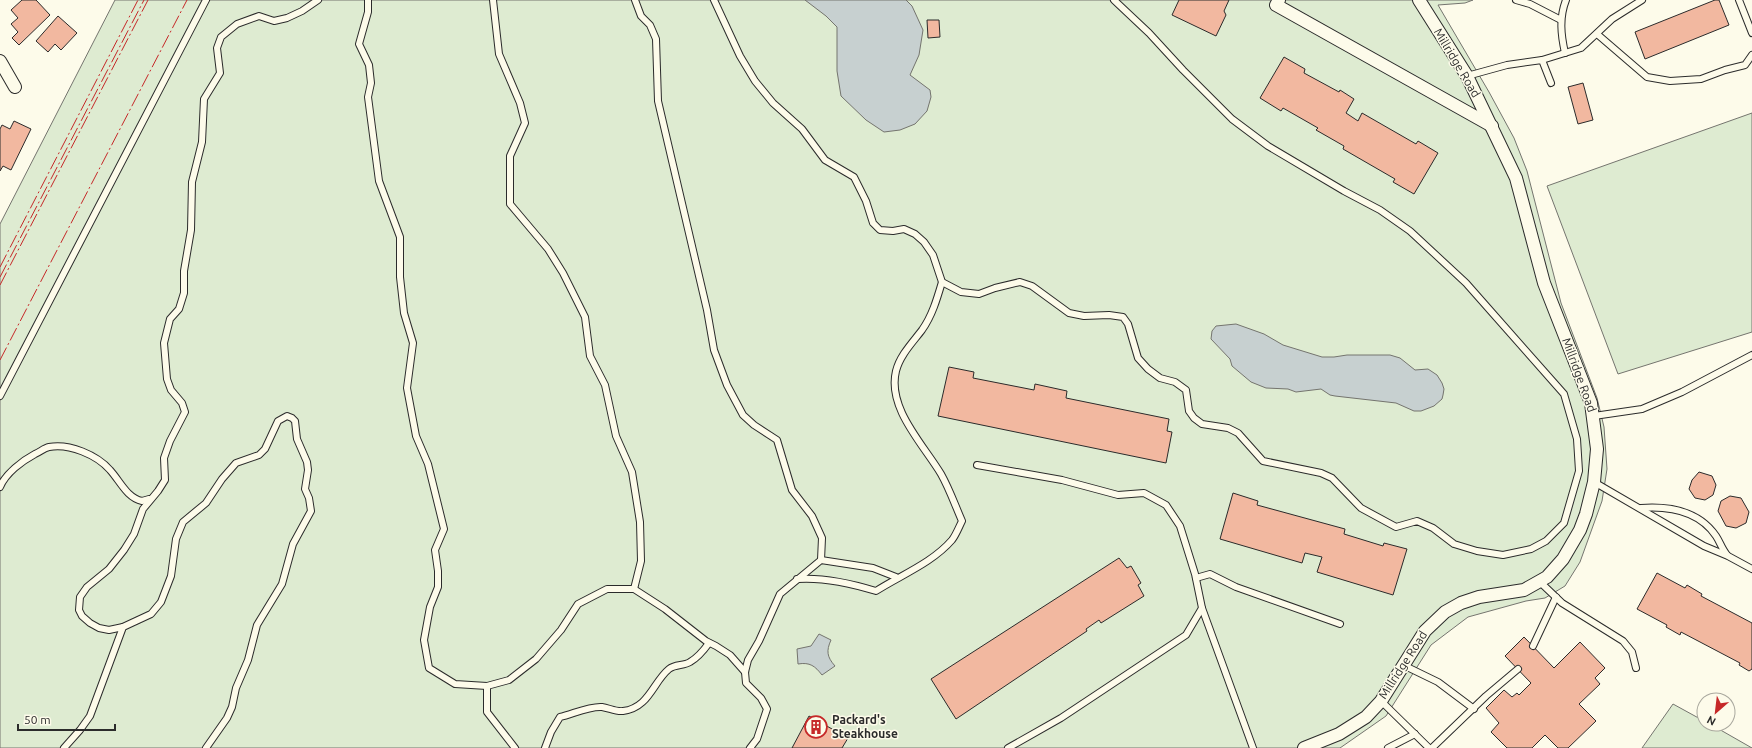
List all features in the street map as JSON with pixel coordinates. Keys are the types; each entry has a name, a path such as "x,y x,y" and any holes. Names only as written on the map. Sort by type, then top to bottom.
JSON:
{"street":[{"path":"1279,0 1276,5 1492,126"},
{"name":"Millridge Road","path":"1304,748 1324,741 1366,717 1381,701 1424,631 1445,612 1461,603 1479,597 1524,590 1540,582 1557,567 1572,544 1586,514 1594,482 1597,449 1594,416 1591,403 1544,283 1516,178 1467,76 1419,0"},
{"path":"0,61 15,87"}],"lane":[{"path":"0,396 206,0"},
{"path":"206,748 227,718 232,707 236,688 248,660 257,625 282,584 293,544 311,511 309,498 304,489 308,470 307,462 297,439 295,421 287,416 278,421 265,449 259,455 236,463 222,479 206,503 184,522 176,539 171,576 161,602 150,614 122,627 109,630 99,628 90,623 82,616 78,603 82,592 109,569 129,543 143,509 165,480 164,458 170,441 185,412 182,402 171,390 167,379 164,343 170,319 179,309 184,293 184,271 191,230 192,182 202,142 204,99 220,73 217,48 222,37 237,24 259,16 274,21 287,18 302,11 318,0"},
{"path":"368,0 368,12 359,44 369,65 371,83 368,97 379,181 400,237 400,277 404,306 413,343 407,388 416,436 428,464 444,529 435,550 438,571 438,587 430,607 424,640 429,668 455,684 487,686 509,680 536,658 561,630 578,604 607,590 634,588 665,609 709,643 730,655 745,672"},
{"path":"493,0 499,54 520,103 525,123 510,156 510,204 548,249 563,273 585,317 590,356 605,385 616,436 632,472 640,522 641,561 634,588"},
{"path":"635,0 641,16 650,25 656,39 658,101 707,310 714,350 727,384 743,415 754,425 777,440 792,490 812,516 822,538 821,560"},
{"path":"714,0 740,56 756,81 774,103 802,129 824,160 854,177 866,201 872,223 880,230 893,232 904,229 915,234 924,242 933,255 942,282 930,316 923,329 907,349 896,370 895,391 899,406 942,475 962,521 952,540 928,560 896,577 876,591 836,580 815,578 797,579"},
{"path":"942,282 961,292 979,294 995,288 1020,282 1032,286 1069,313 1084,316 1110,315 1123,317 1128,324 1138,358 1148,369 1160,378 1175,382 1186,390 1189,410 1194,418 1202,424 1228,428 1238,433 1263,461 1321,473 1332,478 1361,508 1396,527 1417,521 1433,528 1454,544 1477,551 1503,555 1531,549 1546,541 1564,523 1579,471 1577,439 1564,394 1466,283 1410,231 1380,210 1344,191 1268,146 1232,118 1183,70 1149,33 1114,0"},
{"path":"1516,0 1530,4 1561,20"},
{"path":"1565,53 1561,20 1566,0"},
{"path":"1467,76 1507,65 1542,60 1581,48 1612,20 1642,0"},
{"path":"1739,0 1752,32"},
{"path":"1597,34 1647,77 1670,81 1701,79 1725,70 1745,66 1752,55"},
{"path":"1542,60 1551,83"},
{"path":"1594,416 1642,409 1682,392 1752,355"},
{"path":"0,487 7,476 23,462 48,448 57,447 78,451 97,458 110,470 130,495 142,501 149,500"},
{"path":"977,465 1062,480 1118,495 1144,493 1166,505 1180,526 1196,578 1202,608 1253,748"},
{"path":"1594,482 1704,546 1728,556 1752,569"},
{"path":"1641,508 1661,507 1678,510 1693,516 1713,531 1728,556"},
{"path":"750,748 757,739 768,709 761,698 746,683 745,672 748,660 759,641 780,594 821,560 873,568 896,577"},
{"path":"1196,578 1210,574 1236,587 1340,624"},
{"path":"1540,582 1562,603 1587,620 1604,628 1623,641 1632,652 1636,668"},
{"path":"1533,646 1556,597"},
{"path":"1008,748 1060,718 1186,635 1202,608"},
{"path":"64,748 90,716 122,627"},
{"path":"545,748 551,732 560,717 593,708 602,707 614,711 624,711 637,706 649,696 663,675 671,667 689,663 709,643"},
{"path":"1403,665 1438,682 1474,709"},
{"path":"1432,748 1486,696 1518,669"},
{"path":"487,686 487,712 515,748"},
{"path":"1381,701 1429,748"},
{"path":"1388,748 1415,734"}],"green space":[{"path":"115,0 1473,0 1465,3 1438,5 1514,138 1527,171 1561,303 1597,398 1604,427 1607,469 1602,501 1580,562 1565,586 1545,598 1526,601 1468,617 1431,645 1386,716 1340,748 0,748 0,224"},
{"path":"1752,113 1752,332 1618,374 1547,186"},
{"path":"1673,704 1696,717 1696,732 1724,732 1752,748 1642,748"}],"shaded area":[{"path":"805,0 906,0 912,6 923,30 919,55 910,75 930,90 931,97 927,111 915,124 900,130 884,132 866,120 841,96 837,71 837,27 826,16"},
{"path":"1236,324 1264,334 1283,345 1322,357 1347,355 1390,355 1400,358 1415,370 1428,369 1437,375 1444,389 1442,399 1434,406 1421,411 1414,411 1396,403 1330,395 1321,389 1296,392 1288,389 1266,388 1251,382 1232,366 1230,359 1211,339 1212,331 1216,326"},
{"path":"819,634 831,640 828,647 828,654 830,660 835,666 822,675 812,665 798,664 797,649 811,646"}],"building":[{"path":"22,0 36,0 50,15 19,45 12,38 18,32 11,24 18,18 11,10"},
{"path":"1179,0 1229,0 1224,11 1226,15 1216,36 1172,15"},
{"path":"1715,0 1719,0 1729,25 1645,59 1635,32"},
{"path":"58,16 77,33 61,50 55,44 48,52 36,41"},
{"path":"927,20 939,20 940,37 928,38"},
{"path":"1284,57 1305,69 1304,73 1339,92 1340,90 1354,99 1346,113 1358,121 1362,113 1416,144 1418,141 1438,153 1414,194 1393,182 1395,179 1343,149 1344,146 1316,130 1318,128 1283,108 1281,111 1260,98"},
{"path":"1583,83 1593,120 1578,124 1568,87"},
{"path":"14,121 31,129 11,170 3,166 0,171 0,129 2,125 10,129"},
{"path":"949,367 974,372 973,378 1034,390 1035,384 1067,391 1066,398 1169,419 1167,431 1172,432 1166,463 938,416"},
{"path":"1699,472 1712,476 1716,485 1713,495 1705,500 1695,498 1689,489 1692,480"},
{"path":"1233,493 1258,501 1257,505 1345,529 1344,534 1383,546 1384,543 1407,549 1393,595 1317,572 1322,557 1305,553 1302,563 1220,539"},
{"path":"1730,496 1741,498 1749,512 1746,523 1736,528 1726,526 1718,511 1721,501"},
{"path":"1119,558 1127,568 1131,566 1141,583 1138,585 1144,596 1101,623 1099,620 1086,629 1087,631 956,719 931,679"},
{"path":"1657,573 1685,588 1687,585 1702,594 1701,596 1752,623 1752,669 1749,671 1739,665 1740,663 1681,632 1680,635 1666,627 1667,625 1637,609"},
{"path":"1524,637 1554,668 1580,642 1605,668 1595,678 1600,684 1579,704 1596,721 1568,748 1558,748 1545,735 1532,748 1507,748 1491,732 1499,723 1486,708 1504,690 1512,697 1517,693 1519,695 1531,683 1505,656"},
{"name":"Packard's Steakhouse","path":"809,716 848,738 842,748 792,748"}],"power":[{"path":"0,267 138,0"},
{"path":"0,277 144,0"},
{"path":"0,285 148,0"},
{"path":"0,360 187,0"}],"place":[{"name":"Packard's Steakhouse","path":"816,727"}]}
